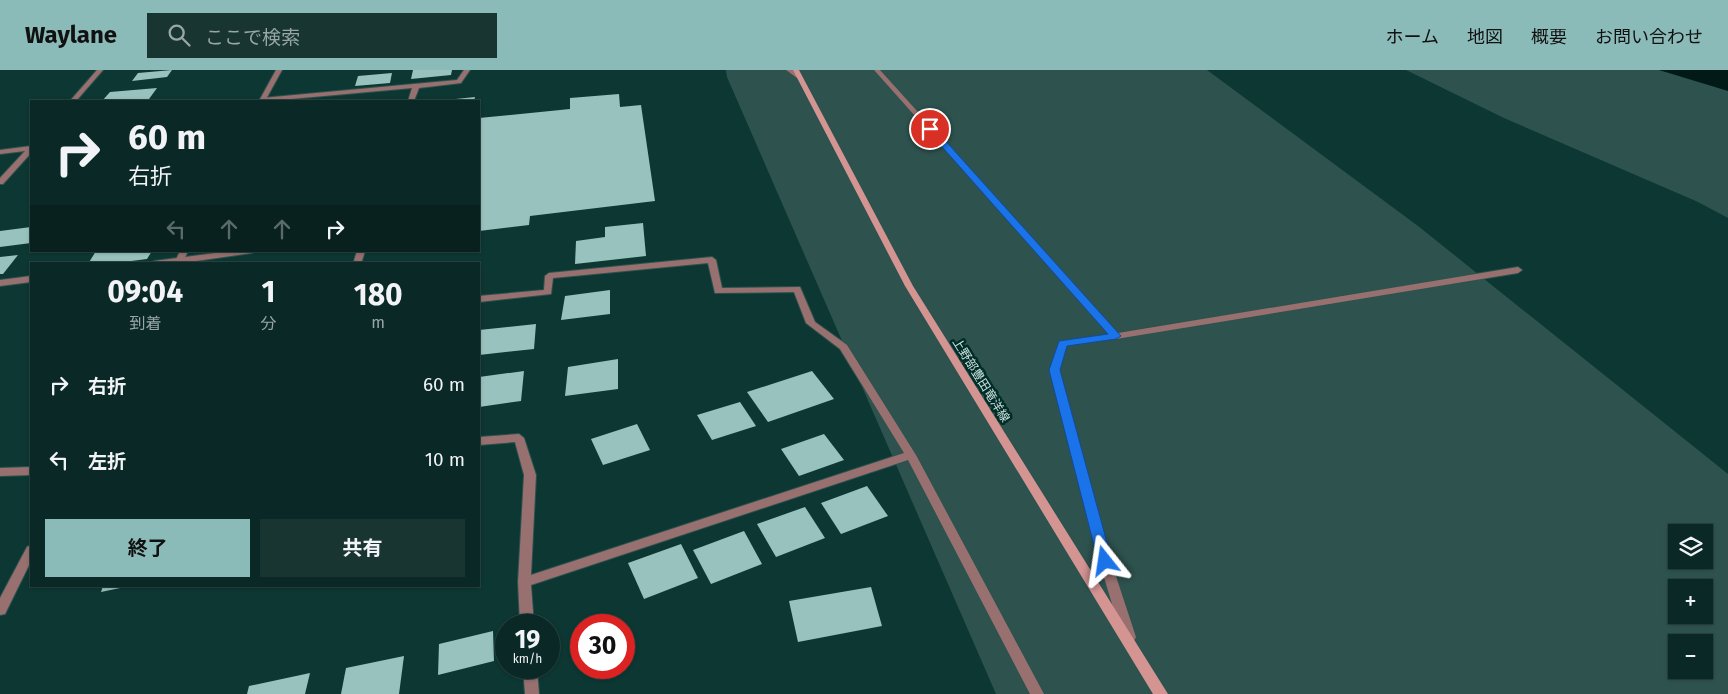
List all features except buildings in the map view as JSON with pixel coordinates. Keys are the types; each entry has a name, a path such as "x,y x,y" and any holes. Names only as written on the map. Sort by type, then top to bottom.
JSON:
{"main road":[{"name":"上野部豊田竜洋線","path":"798,74 909,286 1161,694"}],"street":[{"path":"74,100 100,70"},
{"path":"263,100 279,70"},
{"path":"272,100 459,82 467,70"},
{"path":"789,70 798,74"},
{"path":"877,70 1116,336"},
{"path":"411,100 416,86"},
{"path":"0,152 30,149"},
{"path":"0,182 30,150"},
{"path":"178,262 245,252"},
{"path":"480,299 548,292 549,276 712,260 718,290 797,289 811,323 844,347 911,454 1038,694"},
{"path":"1133,649 1105,561 1055,370 1063,343 1518,270"},
{"path":"0,283 30,279"},
{"path":"480,441 519,438 530,475 524,582 526,614"},
{"path":"524,582 911,454"},
{"path":"0,472 30,471"},
{"path":"0,610 30,552"},
{"path":"531,679 532,694"}],"shaded area":[{"path":"726,70 1207,70 1418,226 1728,474 1728,694 996,694 727,77"},
{"path":"1406,70 1660,70 1728,90 1728,218 1698,202 1504,118"},
{"path":"1659,70 1728,70 1728,91"}],"route":[{"path":"930,129 1116,336 1063,343 1055,370 1105,561"}]}
